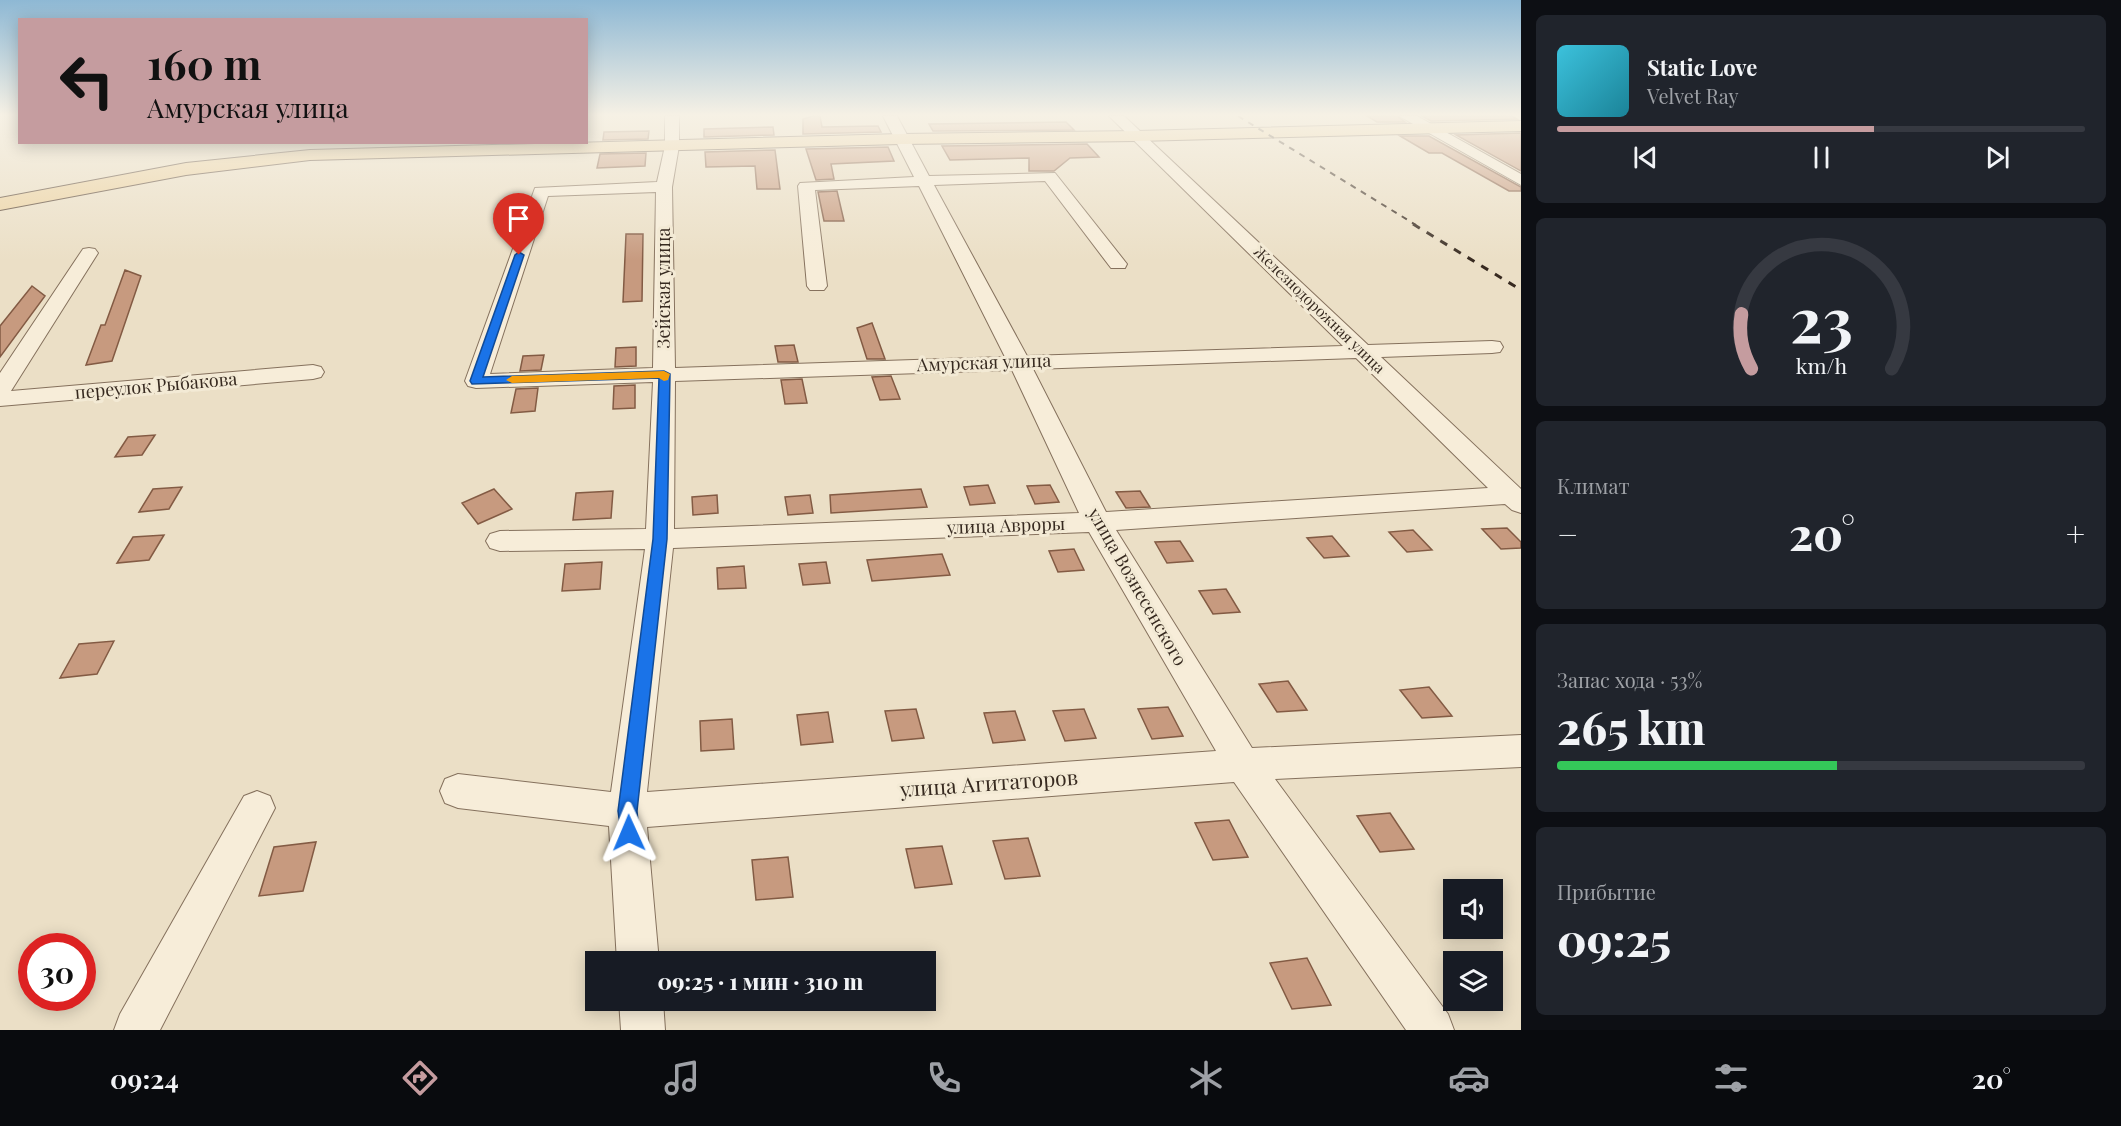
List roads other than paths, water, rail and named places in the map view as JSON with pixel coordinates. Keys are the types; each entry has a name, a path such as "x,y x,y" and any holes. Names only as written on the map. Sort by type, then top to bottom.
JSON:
{"main road":[{"path":"0,204 186,169 228,164"}],"street":[{"name":"Зейская улица","path":"637,951 627,811 660,539 664,374 664,187 668,164"},
{"name":"улица Вознесенского","path":"917,164 1019,362 1097,522 1243,765 1432,1030"},
{"name":"Железнодорожная улица","path":"1166,164 1517,500"},
{"path":"1492,164 1521,180"},
{"path":"817,286 806,186 1049,176 1118,264"},
{"name":"Амурская улица","path":"664,187 541,191 476,381 1492,347"},
{"path":"0,390 89,253"},
{"name":"переулок Рыбакова","path":"0,399 313,372"},
{"name":"улица Авроры","path":"500,541 660,539 1097,522 1517,500"},
{"name":"улица Агитаторов","path":"458,791 627,811 1243,765 1521,751"},
{"path":"136,1030 257,808"},
{"path":"642,1011 643,1030"}],"railway":[{"path":"1316,164 1416,225"},
{"path":"1413,224 1521,290"}]}
